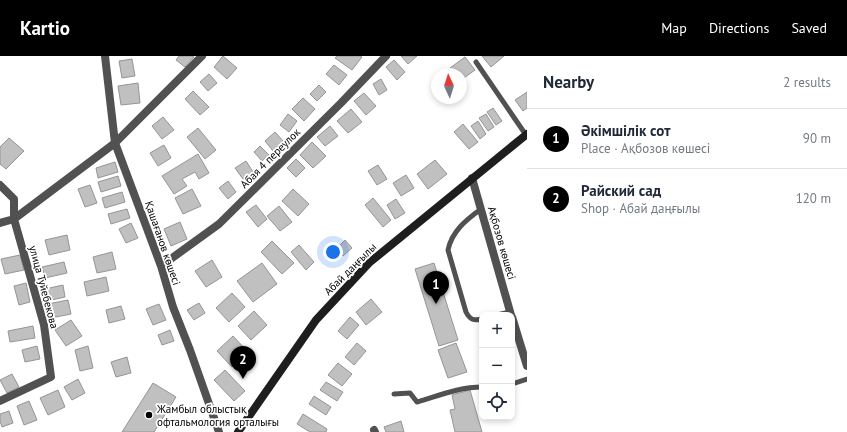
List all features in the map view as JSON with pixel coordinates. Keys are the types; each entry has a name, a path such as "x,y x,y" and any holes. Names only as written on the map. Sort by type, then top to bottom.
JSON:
{"main road":[{"name":"Абай даңғылы","path":"238,432 316,320 369,263 527,134"}],"street":[{"name":"Қашағанов көшесі","path":"105,56 115,143 161,266 173,307 219,432"},
{"path":"0,223 14,219 115,143 202,56"},
{"name":"Абая 4 переулок","path":"161,266 219,224 341,103 386,56"},
{"name":"Ақбозов көшесі","path":"472,178 510,312"},
{"path":"0,186 14,199 14,219"},
{"name":"улица Туйебекова","path":"1,399 51,377 44,324 14,219"},
{"name":"Ақбозов көшесі","path":"515,328 527,366"}],"lane":[{"path":"476,62 527,134"},
{"path":"479,319 475,320 468,317 448,250 450,240 455,232 462,224 481,209"},
{"path":"515,383 527,379"},
{"path":"394,394 410,393 417,402 449,392 471,387 479,387"}],"building":[{"path":"179,56 194,57 185,67 176,60"},
{"path":"223,56 237,68 227,79 214,67"},
{"path":"337,56 362,57 352,70 335,58"},
{"path":"401,56 417,56 408,64"},
{"path":"482,56 504,56 491,67"},
{"path":"465,57 475,70 467,76 467,68 450,68"},
{"path":"132,59 135,76 122,78 119,61"},
{"path":"394,60 405,72 397,80 386,67"},
{"path":"334,65 347,75 339,85 326,74"},
{"path":"209,74 217,83 208,91 200,82"},
{"path":"381,79 387,90 379,95 373,84"},
{"path":"138,83 140,103 121,105 118,86"},
{"path":"319,85 326,92 317,101 310,94"},
{"path":"193,91 209,107 200,115 185,99"},
{"path":"527,92 527,108 523,111 515,100"},
{"path":"364,93 376,106 366,115 354,101"},
{"path":"303,98 315,109 304,121 292,109"},
{"path":"493,108 502,121 496,125 487,112"},
{"path":"351,109 362,122 348,133 337,121"},
{"path":"288,114 297,121 289,132 280,125"},
{"path":"486,114 494,127 488,131 479,118"},
{"path":"163,117 174,130 162,139 152,126"},
{"path":"478,121 486,134 480,139 471,126"},
{"path":"463,124 478,142 469,149 454,132"},
{"path":"330,126 338,136 325,146 317,137"},
{"path":"198,128 216,150 205,159 187,137"},
{"path":"275,132 284,142 273,151 265,141"},
{"path":"9,138 24,151 6,169 0,164 0,147"},
{"path":"312,142 326,156 313,168 300,155"},
{"path":"164,145 171,158 158,166 150,153"},
{"path":"260,146 269,155 262,161 254,152"},
{"path":"198,154 209,173 199,179 195,172 182,179 187,186 174,194 162,176"},
{"path":"296,159 305,168 296,177 287,168"},
{"path":"435,160 447,174 428,189 417,174"},
{"path":"246,161 253,172 243,179 235,168"},
{"path":"115,162 118,172 98,178 96,168"},
{"path":"378,165 387,179 377,185 368,171"},
{"path":"406,175 414,188 401,196 393,183"},
{"path":"118,176 121,186 101,192 98,182"},
{"path":"228,181 236,192 228,199 219,188"},
{"path":"90,185 97,203 85,207 78,189"},
{"path":"192,189 201,206 183,214 175,198"},
{"path":"293,189 309,204 298,216 282,201"},
{"path":"122,192 125,202 105,208 102,198"},
{"path":"373,198 391,220 383,227 365,205"},
{"path":"396,199 405,213 395,219 387,205"},
{"path":"256,205 267,219 258,227 246,212"},
{"path":"279,206 292,222 280,231 267,216"},
{"path":"127,209 130,218 111,224 108,214"},
{"path":"180,222 187,239 171,246 164,229"},
{"path":"131,223 138,238 126,243 119,229"},
{"path":"67,235 70,250 49,255 45,240"},
{"path":"345,240 352,248 343,256 336,249"},
{"path":"272,241 294,263 282,274 261,252"},
{"path":"299,245 314,262 306,270 291,252"},
{"path":"112,252 116,269 97,273 93,257"},
{"path":"20,255 24,270 5,274 1,259"},
{"path":"212,260 222,277 206,287 195,271"},
{"path":"64,262 67,273 45,278 42,267"},
{"path":"262,263 277,284 253,302 237,281"},
{"path":"434,263 458,340 439,346 415,269"},
{"path":"106,277 109,291 87,296 84,282"},
{"path":"26,283 30,302 19,305 14,286"},
{"path":"63,285 65,297 47,301 45,289"},
{"path":"232,293 245,307 229,322 216,308"},
{"path":"371,299 382,312 366,325 356,312"},
{"path":"68,300 71,314 51,318 48,304"},
{"path":"199,303 205,313 194,320 187,310"},
{"path":"159,304 166,320 153,325 146,309"},
{"path":"121,306 125,319 109,323 106,310"},
{"path":"254,311 267,325 251,340 238,326"},
{"path":"350,317 359,325 347,339 338,331"},
{"path":"71,320 82,336 66,346 55,330"},
{"path":"33,326 35,338 10,342 8,331"},
{"path":"170,330 174,341 162,345 158,335"},
{"path":"233,336 248,352 232,367 217,351"},
{"path":"357,343 366,351 354,365 345,357"},
{"path":"456,343 467,372 448,378 438,350"},
{"path":"37,346 40,359 25,362 22,350"},
{"path":"88,346 93,368 80,371 75,350"},
{"path":"127,357 131,373 116,377 111,362"},
{"path":"338,363 352,374 342,386 328,375"},
{"path":"225,370 245,391 234,401 214,380"},
{"path":"12,374 19,387 7,393 0,380"},
{"path":"78,379 85,393 72,400 64,387"},
{"path":"326,382 343,392 337,401 320,390"},
{"name":"Жамбыл облыстық офтальмология орталығы","path":"153,383 176,397 154,432 122,432"},
{"path":"58,390 65,407 48,415 40,398"},
{"path":"470,390 482,432 455,432 450,410 455,409 452,395"},
{"path":"314,396 331,407 326,415 309,404"},
{"path":"29,401 37,420 24,425 17,406"},
{"path":"9,411 13,423 2,427 0,414"},
{"path":"303,414 327,429 326,432 310,432 297,424"},
{"path":"401,421 404,432 386,432 384,427"}],"place":[{"name":"Әкімшілік сот","path":"436,304"},
{"name":"Райский сад","path":"243,379"},
{"name":"Жамбыл облыстық офтальмология орталығы","path":"149,415"}]}
